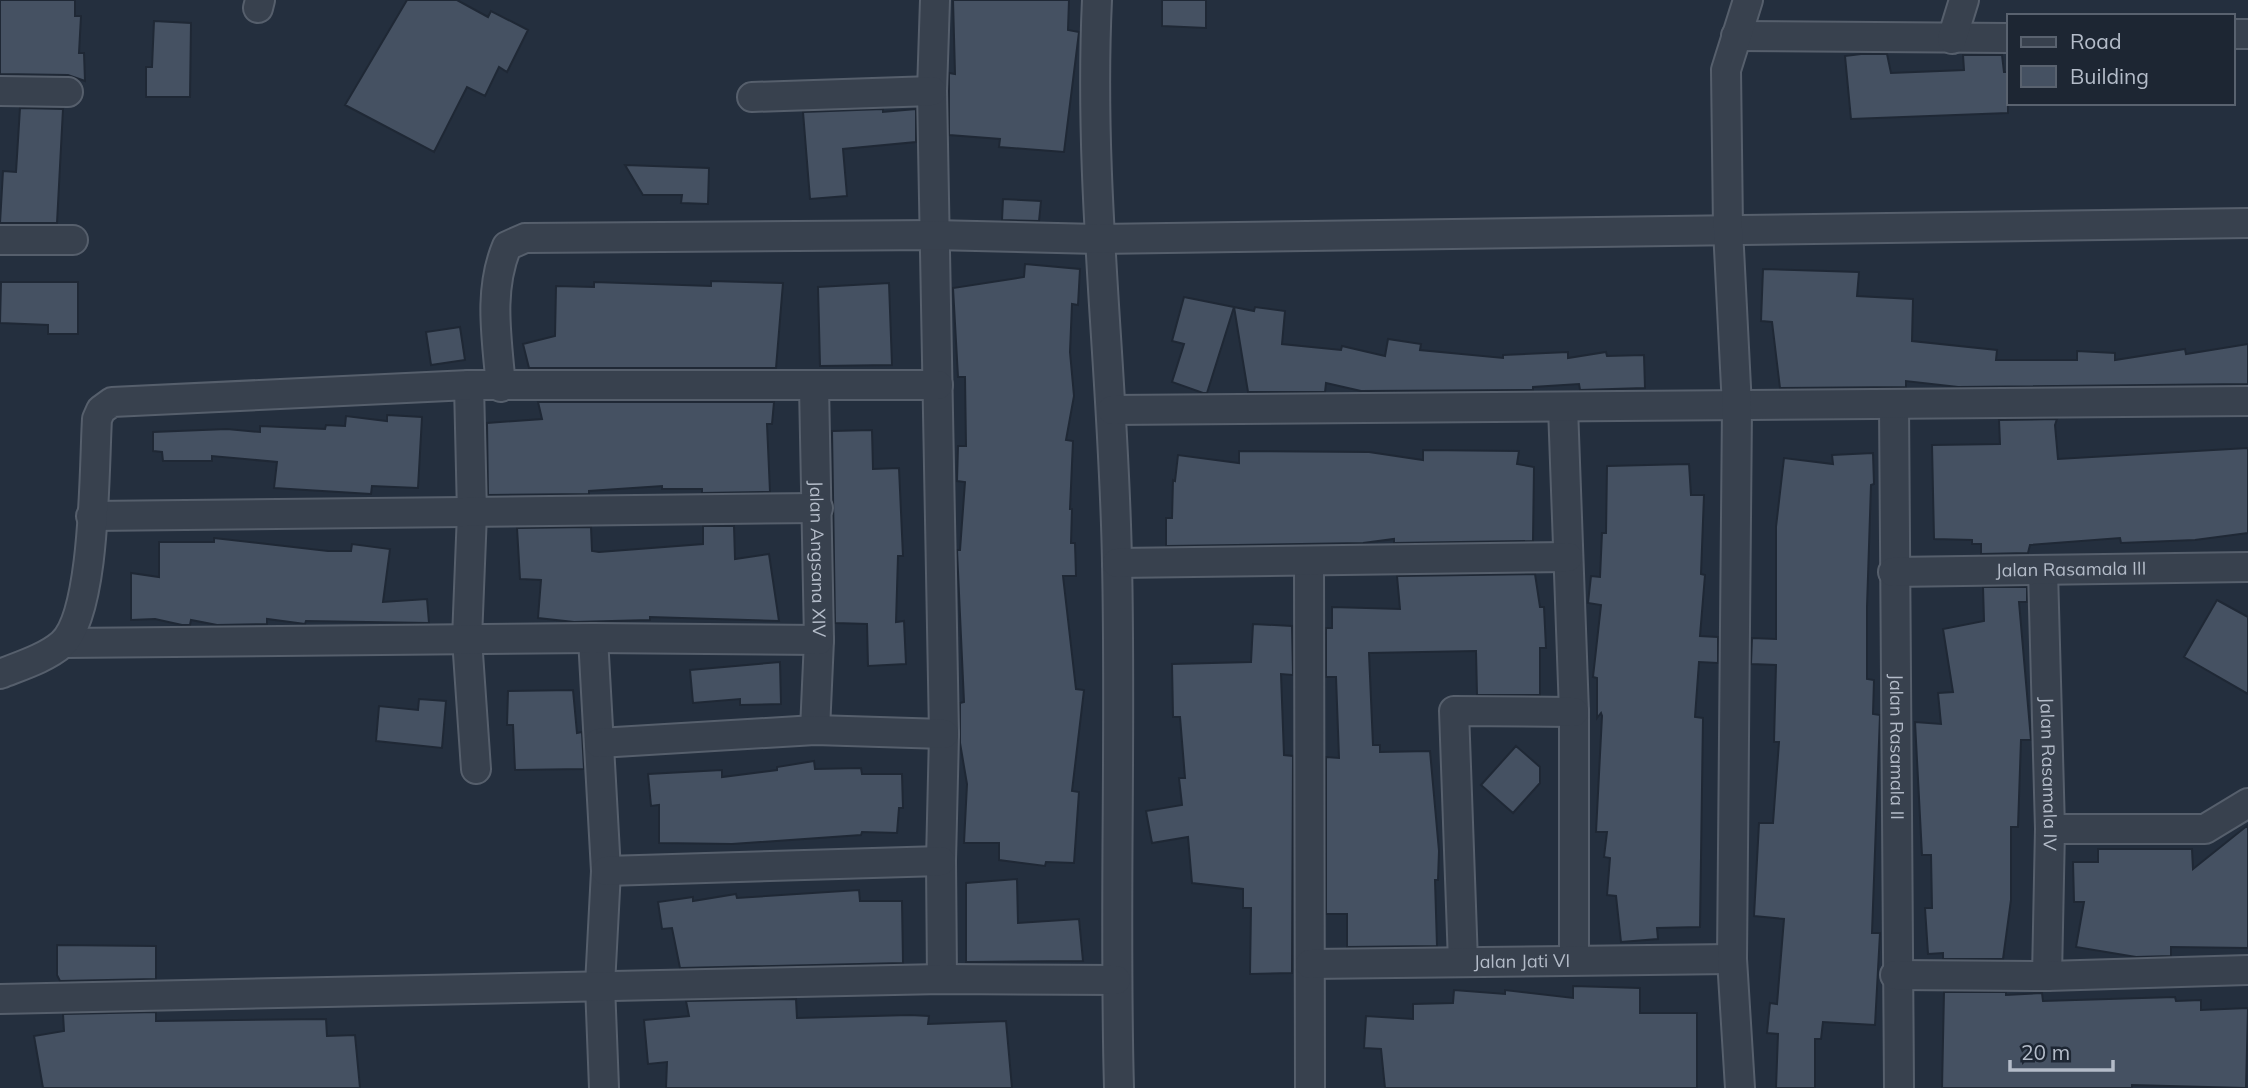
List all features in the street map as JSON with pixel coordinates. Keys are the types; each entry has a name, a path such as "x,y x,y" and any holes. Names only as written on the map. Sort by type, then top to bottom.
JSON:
{"street":[{"path":"936,0 932,91 944,734 942,979"},
{"path":"1097,0 1093,83 1098,239 1112,411 1118,563 1116,980 1119,1088"},
{"path":"1740,1088 1731,959 1737,407 1727,229 1726,70 1748,0"},
{"path":"1952,39 1964,0"},
{"path":"1736,36 2007,38"},
{"path":"0,91 68,92"},
{"path":"752,97 932,91"},
{"path":"500,387 495,301 498,269 507,246 525,238 933,235 1098,239 2248,223"},
{"path":"0,240 73,240"},
{"path":"64,643 86,592 97,419 101,410 112,402 469,385 938,385"},
{"path":"469,385 472,513 467,639 476,769"},
{"name":"Jalan Angsana XIV","path":"814,386 819,640 815,730"},
{"path":"1112,411 2248,401"},
{"name":"Jalan Rasamala II","path":"1894,404 1895,975 1899,1088"},
{"path":"1563,407 1574,712 1574,959"},
{"path":"91,516 818,508"},
{"path":"1118,563 1568,557"},
{"path":"1309,561 1310,1088"},
{"name":"Jalan Rasamala III","path":"1893,572 2248,567"},
{"name":"Jalan Rasamala IV","path":"2043,571 2050,829 2047,976"},
{"path":"0,674 64,643 593,638 819,640"},
{"path":"593,638 606,871 600,985 604,1088"},
{"path":"1463,962 1454,711 1574,712"},
{"path":"599,743 815,730 944,734"},
{"path":"2050,829 2206,829 2248,803"},
{"path":"606,871 941,861"},
{"name":"Jalan Jati VI","path":"1310,964 1731,959"},
{"path":"1895,975 2047,976 2248,970"},
{"path":"0,999 942,979 1116,980"}],"building":[{"path":"0,0 75,0 75,16 81,16 79,53 84,53 85,81 68,75 0,74"},
{"path":"407,0 457,0 488,17 491,11 528,30 507,72 499,67 485,96 467,87 434,152 345,105"},
{"path":"953,0 1069,0 1068,30 1079,32 1064,152 999,147 1000,139 949,135 949,73 955,74"},
{"path":"1162,0 1206,0 1206,28 1162,26"},
{"path":"154,21 191,23 190,97 146,97 146,67 152,67"},
{"path":"1887,54 1891,73 1964,70 1963,55 2002,55 2004,72 2007,72 2008,113 1851,119 1845,56"},
{"path":"20,108 63,109 57,223 0,223 3,171 16,172"},
{"path":"883,109 883,112 916,109 916,142 843,149 847,196 810,199 803,112"},
{"path":"625,165 709,168 708,204 681,203 682,195 643,195"},
{"path":"1003,199 1041,201 1039,221 1002,220"},
{"path":"1025,264 1080,269 1078,305 1072,304 1070,352 1074,396 1066,440 1073,441 1070,509 1076,576 1063,576 1076,689 1084,690 1072,791 1079,792 1074,863 1046,862 1045,866 999,860 999,843 964,843 967,784 960,743 960,703 964,702 957,550 960,550 965,482 957,481 958,446 966,446 965,377 958,377 953,288 1024,277"},
{"path":"1763,269 1859,272 1857,296 1913,299 1912,341 1997,350 1996,360 2077,360 2077,351 2115,353 2115,360 2185,349 2186,354 2248,344 2248,384 1958,387 1906,381 1906,387 1780,388 1772,322 1761,321"},
{"path":"711,281 783,283 776,368 529,368 523,344 555,336 556,286 594,287 594,282 711,286"},
{"path":"1,282 78,282 78,334 48,334 48,325 0,323"},
{"path":"889,283 892,365 820,366 818,287"},
{"path":"1184,297 1234,307 1207,393 1172,382 1184,344 1172,341"},
{"path":"1234,307 1254,311 1255,307 1285,311 1282,344 1341,350 1342,346 1385,356 1388,339 1421,344 1420,350 1503,358 1503,355 1568,352 1568,358 1606,352 1607,356 1644,355 1645,388 1580,390 1579,384 1533,387 1533,390 1361,391 1326,383 1325,392 1248,392"},
{"path":"460,327 465,360 431,365 426,332"},
{"path":"538,402 774,402 772,424 767,424 770,492 702,493 702,489 662,489 662,486 589,491 589,494 488,495 487,423 542,419"},
{"path":"387,415 422,417 418,488 372,486 371,494 274,488 277,462 212,456 212,461 163,461 162,452 153,451 153,432 227,429 260,432 260,426 325,429 326,425 345,426 346,416 387,421"},
{"path":"2057,419 2055,425 2058,459 2248,448 2248,533 2195,540 2121,543 2120,538 2030,545 2028,553 1981,554 1981,544 1972,544 1972,540 1934,539 1932,445 2000,444 1999,420"},
{"path":"872,430 873,469 899,468 903,556 898,556 896,622 904,621 906,664 868,666 867,624 835,623 832,431"},
{"path":"1423,450 1519,451 1517,464 1534,467 1533,541 1394,543 1394,539 1363,543 1166,546 1166,518 1172,518 1173,480 1175,481 1178,455 1239,463 1239,451 1369,452 1423,460"},
{"path":"1873,453 1867,679 1874,680 1873,714 1880,715 1872,933 1880,933 1875,1025 1823,1022 1821,1039 1815,1039 1815,1088 1776,1088 1778,1034 1767,1033 1770,1003 1777,1004 1784,919 1754,916 1759,823 1773,823 1779,742 1774,742 1776,665 1751,664 1752,638 1776,639 1776,527 1784,458 1833,464 1832,455"},
{"path":"1689,464 1691,495 1704,495 1701,574 1705,575 1700,636 1718,637 1718,663 1699,662 1695,717 1703,718 1700,927 1657,928 1658,939 1621,942 1616,896 1607,895 1610,858 1604,857 1607,832 1596,832 1602,716 1601,713 1597,718 1597,678 1593,677 1601,605 1588,603 1591,576 1600,577 1602,533 1606,533 1607,466"},
{"path":"703,526 734,526 735,559 769,554 779,621 650,617 650,620 574,622 538,618 541,580 520,579 517,528 591,527 592,551 599,552 703,544"},
{"path":"214,538 328,551 351,551 352,544 390,549 383,602 427,599 429,623 306,621 305,624 267,619 267,624 217,625 191,620 190,625 182,625 155,619 131,620 131,573 159,577 159,542 214,542"},
{"path":"1535,574 1540,607 1544,607 1546,648 1540,648 1540,695 1477,695 1476,651 1369,653 1373,745 1380,745 1380,752 1430,751 1439,851 1438,880 1435,880 1437,946 1347,947 1347,914 1326,914 1326,757 1339,758 1336,677 1326,677 1326,628 1332,628 1332,607 1400,609 1397,576"},
{"path":"1983,587 2027,587 2027,602 2019,602 2031,740 2021,740 2018,827 2011,827 2011,900 2003,959 1943,959 1943,953 1928,954 1925,908 1932,908 1931,855 1922,855 1915,722 1941,724 1938,693 1953,692 1943,629 1984,621"},
{"path":"2217,600 2248,617 2248,694 2184,657"},
{"path":"1253,624 1292,626 1293,675 1281,674 1284,755 1293,756 1292,973 1250,974 1251,908 1243,908 1243,889 1192,883 1188,837 1152,843 1146,811 1182,805 1179,778 1185,778 1180,717 1173,717 1172,664 1251,662"},
{"path":"780,662 781,704 740,705 740,699 693,703 690,670"},
{"path":"573,690 577,733 582,732 584,769 515,770 513,725 507,725 508,691"},
{"path":"419,699 446,701 442,748 376,741 379,706 418,710"},
{"path":"1516,746 1540,767 1540,783 1513,813 1481,785"},
{"path":"814,761 815,769 861,768 862,774 902,774 903,808 899,808 897,833 862,832 861,835 732,844 659,843 659,805 651,806 648,774 722,770 722,777 777,770 777,767"},
{"path":"2248,825 2248,948 2171,947 2171,956 2136,957 2076,947 2084,902 2074,902 2073,862 2098,862 2098,849 2192,849 2193,869"},
{"path":"1017,879 1018,923 1079,919 1083,961 966,962 966,883"},
{"path":"859,890 860,901 902,901 903,963 680,968 672,928 662,929 658,902 693,897 693,901 736,894 737,898"},
{"path":"57,945 156,946 156,979 60,981 57,975"},
{"path":"1573,986 1640,988 1640,1013 1697,1013 1697,1088 1385,1088 1381,1049 1364,1048 1366,1016 1413,1019 1413,1004 1453,1003 1454,990 1505,994 1505,990 1573,998"},
{"path":"1944,992 2006,992 2006,995 2042,993 2043,1001 2175,997 2176,1001 2201,1000 2201,1010 2248,1008 2246,1088 2132,1085 2132,1088 1942,1088"},
{"path":"796,999 797,1018 910,1015 929,1016 928,1024 1006,1021 1012,1088 666,1088 667,1062 648,1064 644,1020 689,1016 686,1001"},
{"path":"156,1012 156,1021 326,1019 327,1036 355,1035 360,1088 43,1088 34,1036 64,1031 63,1014"}]}
